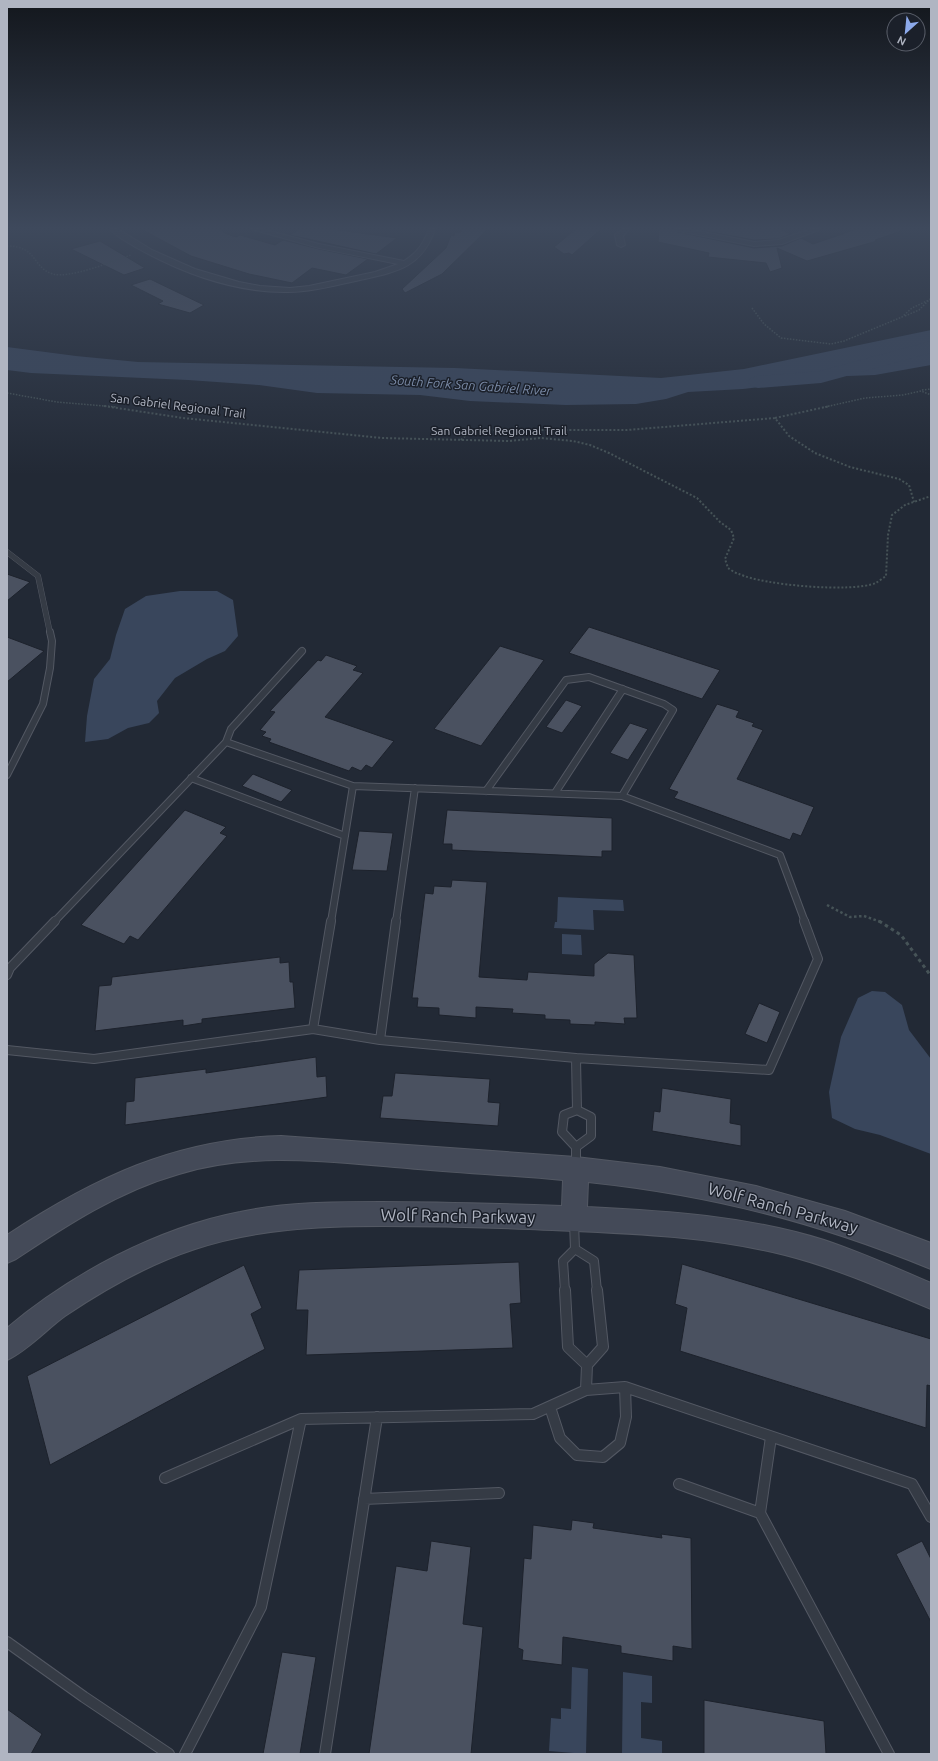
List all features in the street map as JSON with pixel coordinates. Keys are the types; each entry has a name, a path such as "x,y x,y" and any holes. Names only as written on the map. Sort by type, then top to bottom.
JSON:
{"street":[{"name":"Wolf Ranch Parkway","path":"7,1250 68,1210 113,1186 161,1168 226,1151 297,1149 576,1158 773,1202 851,1225 931,1256"},
{"path":"574,1219 576,1158"},
{"name":"Wolf Ranch Parkway","path":"7,1346 41,1319 95,1283 164,1248 194,1236 224,1228 297,1217 411,1214 666,1223 746,1234 786,1242 824,1253 931,1296"}],"lane":[{"path":"7,552 38,576 52,641 50,668 43,704 7,775"},
{"path":"7,975 10,968 226,742 231,729 302,651"},
{"path":"486,791 566,680 589,677 664,704 672,710 622,796"},
{"path":"555,793 623,689"},
{"path":"7,1050 94,1059 313,1029 380,1040 576,1058 769,1070 818,959 780,855 622,796 353,786 226,742"},
{"path":"191,778 345,836"},
{"path":"313,1029 353,786"},
{"path":"380,1040 415,788"},
{"path":"576,1058 578,1110"},
{"path":"578,1110 591,1117 591,1136 576,1158 562,1132 564,1115 578,1110"},
{"path":"574,1219 575,1249 563,1261 568,1347 587,1365"},
{"path":"575,1249 594,1261 603,1347 587,1365 586,1390"},
{"path":"550,1407 560,1438 577,1455 603,1457 620,1443 626,1417 625,1387"},
{"path":"165,1478 301,1418 533,1414 586,1390 625,1387 912,1484 931,1517"},
{"path":"325,1754 377,1417"},
{"path":"185,1754 261,1607 301,1418"},
{"path":"771,1437 760,1513 889,1754"},
{"path":"679,1484 760,1513"},
{"path":"364,1499 499,1493"},
{"path":"7,1642 84,1698 169,1754"}],"path":[{"path":"754,311 764,324 781,338 831,344 844,341 917,311"},
{"path":"902,317 908,311"},
{"path":"461,441 468,433 474,430 639,430 775,418 821,406 865,398 903,395 931,389"},
{"path":"921,391 931,396"},
{"name":"San Gabriel Regional Trail","path":"7,393 57,402 117,407 183,418 382,438 461,441 509,441 541,438 573,441 590,445 609,453 660,480 681,488 697,498 720,522 731,530 734,538 725,560 727,567 736,573 772,584 815,586 863,585 876,582 886,576 889,523 892,515 914,502 931,496"},
{"path":"775,418 789,436 815,454 850,467 899,479 909,485 914,502"},
{"path":"828,905 850,918 864,916 881,922 902,935 931,976"}],"water":[{"path":"931,330 931,365 875,375 815,375 783,384 743,389 688,392 666,399 636,404 566,405 470,401 420,395 317,393 259,385 188,380 31,373 7,370 7,347 138,362 455,368 661,378 744,369"},
{"path":"180,591 217,591 233,600 238,636 225,651 207,659 175,678 157,701 159,713 149,723 128,728 108,739 85,742 87,716 94,679 110,659 125,609 146,596"},
{"path":"558,897 623,900 624,911 593,910 594,930 554,928 555,922 557,922"},
{"path":"562,934 581,935 582,955 562,954"},
{"path":"872,991 885,992 902,1005 909,1030 931,1059 931,1154 880,1135 855,1129 832,1118 829,1092 841,1037 858,998"},
{"path":"572,1667 588,1669 586,1754 549,1751 551,1718 561,1719 561,1708 571,1709"},
{"path":"623,1672 652,1676 652,1703 641,1702 641,1738 662,1741 662,1754 622,1754"}],"building":[{"path":"7,574 30,582 7,601"},
{"path":"589,627 720,670 702,699 569,653"},
{"path":"7,637 44,651 7,682"},
{"path":"500,646 544,660 481,746 434,729"},
{"path":"326,655 357,666 353,670 363,673 325,717 394,741 372,768 366,765 361,771 352,767 349,771 269,742 271,739 262,736 266,732 260,730 275,712 270,711 318,660 321,661"},
{"path":"566,700 582,706 562,733 546,727"},
{"path":"717,704 739,711 736,717 754,723 752,726 763,730 737,779 814,807 801,836 793,833 790,840 674,798 678,792 669,789"},
{"path":"630,723 648,729 628,760 610,753"},
{"path":"253,774 292,790 281,802 242,786"},
{"path":"185,810 226,827 220,833 227,836 138,940 130,936 124,944 81,925"},
{"path":"447,810 612,818 612,851 602,851 602,857 452,850 452,844 443,844"},
{"path":"359,831 393,833 387,871 352,870"},
{"path":"452,880 487,882 479,977 527,980 528,972 594,976 594,964 608,953 634,955 637,1018 624,1018 625,1024 595,1022 595,1025 570,1024 570,1020 545,1019 545,1015 512,1013 513,1009 476,1007 476,1018 439,1015 439,1008 417,1007 418,998 412,998 425,893 433,894 434,886 451,887"},
{"path":"280,957 280,963 289,962 290,982 293,982 295,1008 202,1019 202,1023 183,1026 183,1020 95,1031 99,986 111,985 112,977"},
{"path":"759,1003 780,1012 767,1043 745,1034"},
{"path":"316,1057 317,1077 326,1076 327,1097 125,1125 126,1102 134,1101 135,1078 206,1069 206,1073"},
{"path":"395,1073 490,1079 488,1102 500,1103 498,1126 380,1118 383,1096 392,1096"},
{"path":"662,1088 731,1099 730,1123 741,1125 741,1146 652,1131 654,1111 660,1112"},
{"path":"519,1262 521,1303 510,1304 513,1348 306,1355 308,1310 296,1310 299,1270"},
{"path":"682,1264 931,1339 931,1386 927,1385 926,1428 680,1351 687,1308 675,1304"},
{"path":"244,1265 262,1308 251,1314 265,1349 50,1465 27,1376"},
{"path":"572,1520 594,1523 593,1528 662,1538 661,1534 691,1538 692,1649 673,1646 673,1661 621,1653 621,1646 563,1637 562,1665 522,1660 523,1650 518,1648 524,1558 531,1559 533,1525 571,1530"},
{"path":"431,1541 471,1547 463,1624 483,1627 471,1754 369,1754 396,1566 427,1571"},
{"path":"922,1541 931,1559 931,1622 896,1554"},
{"path":"282,1652 316,1657 300,1754 263,1754"},
{"path":"704,1700 824,1721 826,1754 704,1754"},
{"path":"7,1709 42,1734 31,1754 7,1754"}],"waterway":[{"name":"South Fork San Gabriel River","path":"758,382 821,377 931,347"}]}
